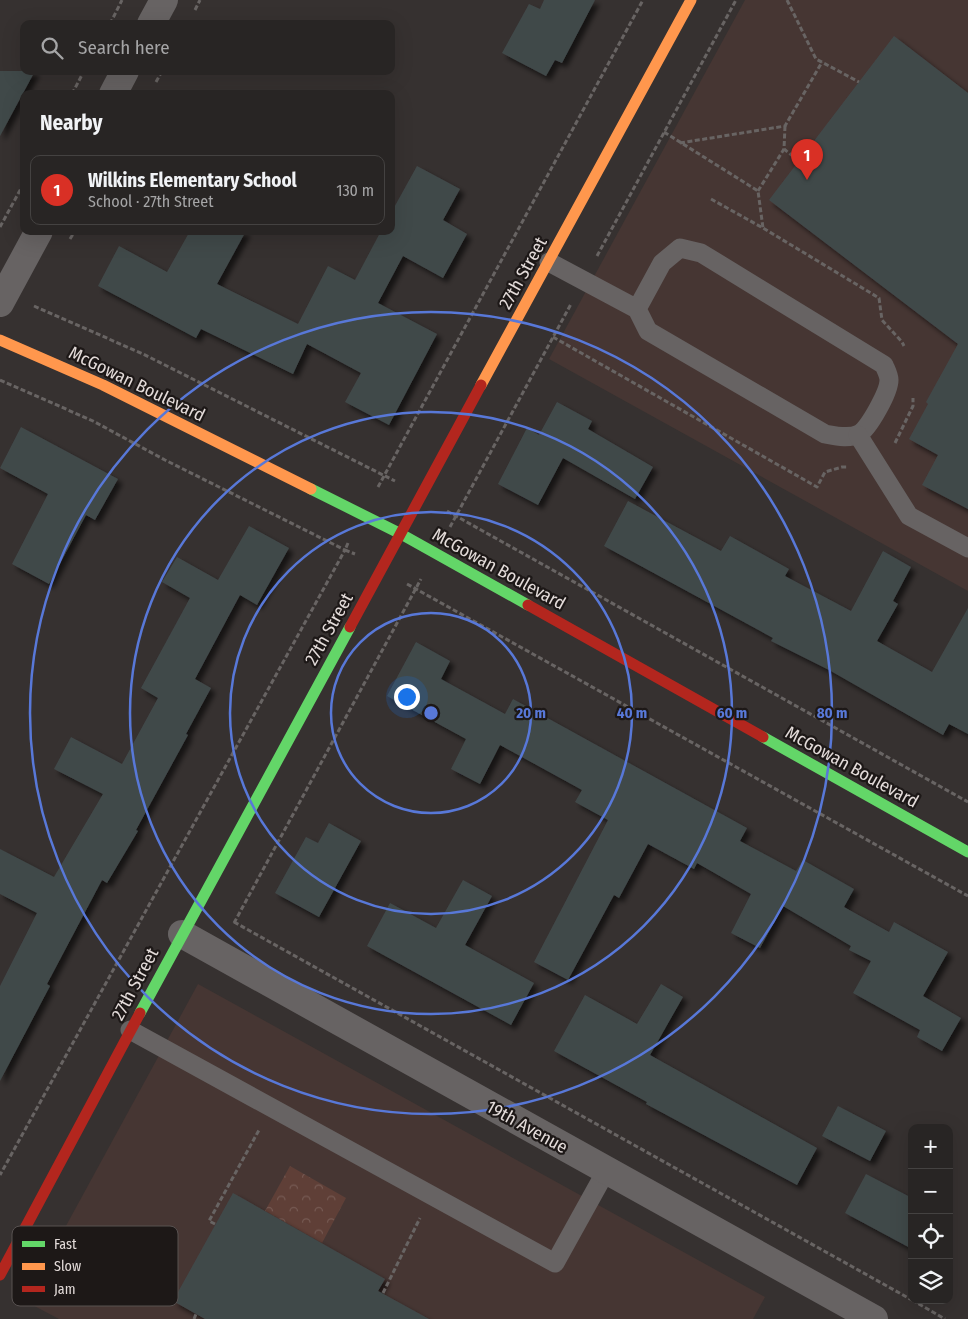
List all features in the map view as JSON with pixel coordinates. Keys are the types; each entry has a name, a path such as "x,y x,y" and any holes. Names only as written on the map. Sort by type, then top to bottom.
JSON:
{"street":[{"path":"153,20 164,0"},
{"name":"27th Street","path":"26,1226 182,934 691,0"},
{"path":"115,90 123,75"},
{"path":"0,303 37,235"},
{"name":"McGowan Boulevard","path":"0,340 103,385 401,534 968,852"},
{"name":"19th Avenue","path":"182,934 874,1319"},
{"name":"27th Street","path":"0,1275 12,1252"}],"lane":[{"path":"549,262 637,309 648,331 825,434 843,437 858,435 866,429 888,389 889,378 884,365 701,253 680,248 662,263 637,309"},
{"path":"858,435 909,516 968,548"},
{"path":"130,1030 555,1263 606,1171"}],"path":[{"path":"112,20 122,0"},
{"path":"377,489 642,0"},
{"path":"787,0 816,59 859,82"},
{"path":"763,228 758,191 784,149 785,126 822,62"},
{"path":"74,90 82,75"},
{"path":"680,143 785,126"},
{"path":"664,132 758,191"},
{"path":"784,149 799,161"},
{"path":"0,227 20,190"},
{"path":"711,199 879,298 882,320 902,342 905,351"},
{"path":"29,304 142,354 400,484"},
{"path":"553,337 817,487 826,472 842,467 879,470 887,467 890,452 913,406 914,391"},
{"path":"0,380 93,421 165,460 359,557"},
{"path":"441,507 968,802"},
{"path":"0,1175 351,538"},
{"path":"231,928 423,576"},
{"path":"402,581 968,896"},
{"path":"234,922 908,1298"},
{"path":"215,1224 209,1221 271,1108"},
{"path":"383,1293 431,1195"},
{"path":"919,1304 945,1319"},
{"path":"194,1319 196,1314"}],"shaded area":[{"path":"745,0 968,0 968,591 549,359"},
{"path":"198,984 765,1297 753,1319 59,1319 34,1306 178,1306 178,1226 66,1226"}],"green space":[{"path":"290,1166 346,1198 322,1243 265,1211"}],"building":[{"path":"544,0 595,0 562,63 555,60 546,76 502,53 529,4 540,9"},
{"path":"894,36 968,93 968,509 922,485 938,455 909,439 928,404 926,402 958,344 769,200"},
{"path":"0,71 20,71 20,75 33,75 25,90 20,90 20,99 0,136"},
{"path":"417,166 460,189 443,220 467,234 443,278 403,256 378,303 437,334 389,425 345,402 361,373 307,344 293,374 201,329 196,338 98,286 119,246 167,272 188,235 244,235 217,284 298,324 328,266 355,280 379,235 395,235 395,206"},
{"path":"557,402 592,421 588,429 653,467 635,499 563,458 538,505 498,484 527,428 539,435"},
{"path":"21,427 118,479 95,520 86,515 49,584 12,564 48,494 0,468"},
{"path":"628,501 721,551 730,536 789,569 785,576 851,611 883,551 911,567 893,601 898,604 877,641 932,672 968,608 968,734 949,724 943,735 829,670 771,641 773,638 604,546"},
{"path":"249,526 289,548 257,605 240,595 195,679 211,688 186,734 188,735 136,830 138,831 107,883 102,880 47,984 50,986 0,1081 0,986 37,913 0,894 0,849 54,877 103,794 54,769 71,737 122,764 158,698 141,688 190,598 162,582 177,557 218,580"},
{"path":"416,642 450,661 441,679 505,714 513,699 747,828 740,841 796,871 803,860 854,889 844,907 889,932 894,922 948,952 923,996 961,1018 942,1051 917,1037 920,1030 853,993 871,961 849,950 851,946 783,906 760,948 731,933 751,894 697,863 694,869 648,844 619,898 614,895 568,980 534,962 608,820 575,802 582,790 500,745 480,784 451,769 466,739 387,696"},
{"path":"329,823 361,841 319,917 275,893 306,837 318,843"},
{"path":"463,880 492,896 465,945 534,983 511,1025 367,946 390,903 436,928"},
{"path":"661,984 683,997 650,1055 817,1148 797,1185 646,1104 647,1102 554,1051 585,995 637,1024"},
{"path":"838,1106 886,1131 870,1161 822,1136"},
{"path":"866,1174 908,1196 908,1247 845,1213"},
{"path":"233,1193 385,1279 378,1291 429,1319 205,1319 178,1304 178,1292"}],"traffic: fast":[{"path":"311,489 401,534 528,605"},
{"path":"140,1013 350,627"},
{"path":"763,737 968,852"}],"traffic: slow":[{"path":"481,385 691,0"},
{"path":"0,340 103,385 311,489"}],"traffic: jam":[{"path":"350,627 481,385"},
{"path":"528,605 763,737"},
{"path":"26,1226 140,1013"},
{"path":"0,1275 12,1253"}],"place":[{"name":"Wilkins Elementary School","path":"807,180"}]}
